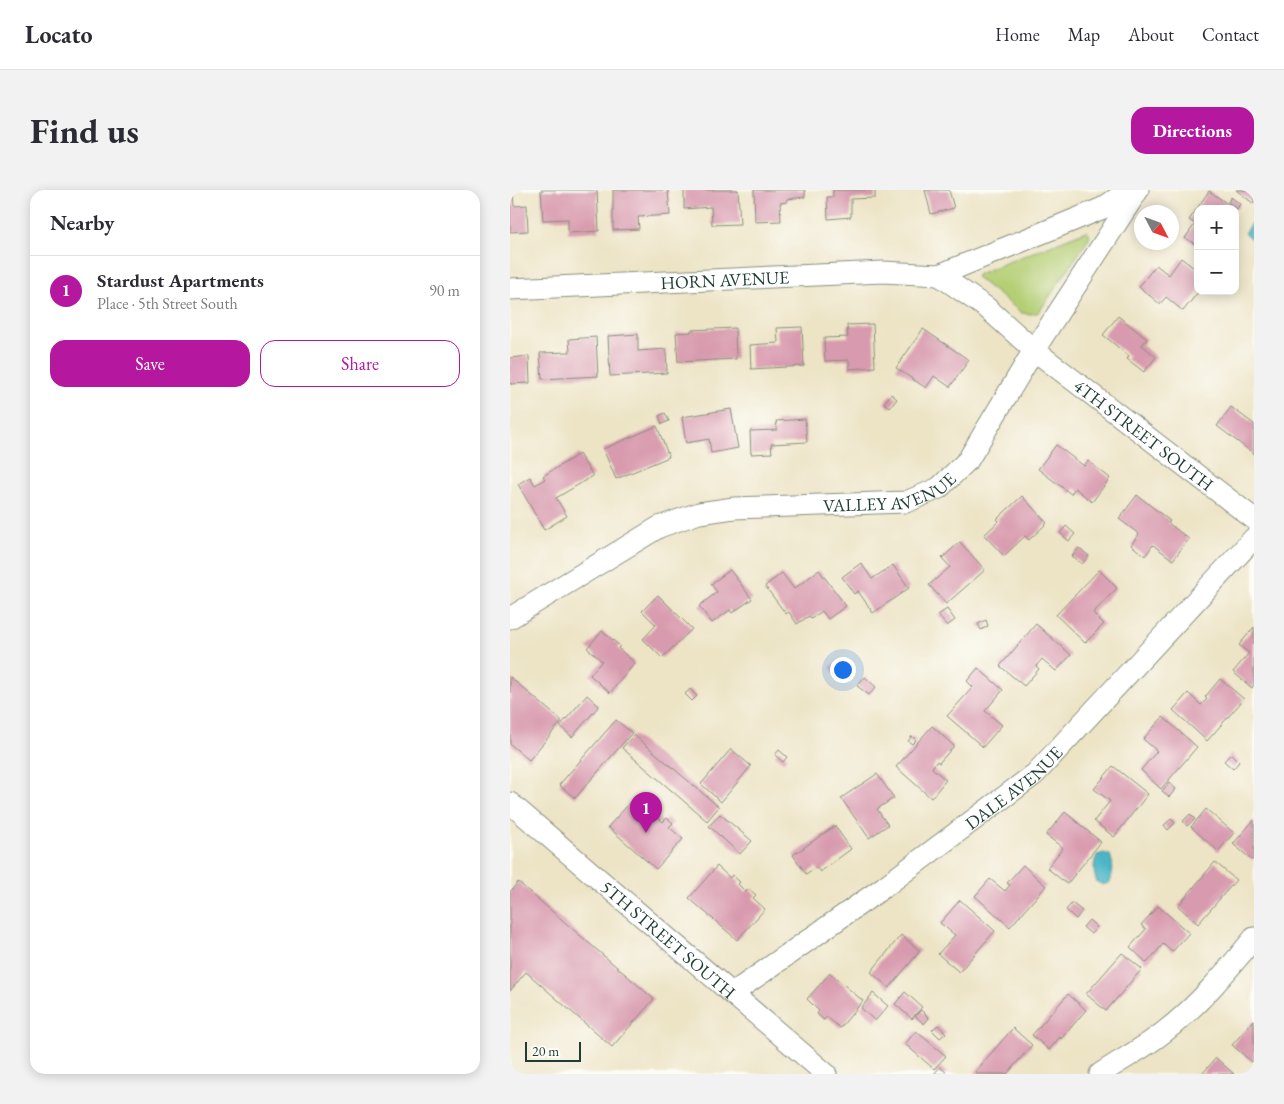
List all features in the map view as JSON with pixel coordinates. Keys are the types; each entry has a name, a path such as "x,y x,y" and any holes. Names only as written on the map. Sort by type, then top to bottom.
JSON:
{"street":[{"name":"HORN AVENUE","path":"510,289 883,272 939,275 1103,208 1129,190"},
{"name":"VALLEY AVENUE","path":"510,618 659,527 699,513 734,508 906,502 939,488 968,460 1034,350 1138,190"},
{"path":"939,275 987,308 1034,350"},
{"name":"4TH STREET SOUTH","path":"1034,350 1254,519"},
{"name":"DALE AVENUE","path":"733,993 884,887 1034,774 1254,538"},
{"name":"5TH STREET SOUTH","path":"510,803 826,1074"},
{"path":"1100,1074 1164,1032 1214,984 1254,938"}],"green space":[{"path":"1086,231 1090,234 1088,240 1039,312 1032,314 1022,313 976,277 978,274"}],"water":[{"path":"1252,222 1254,224 1254,241 1244,233"},
{"path":"1104,853 1110,855 1113,869 1110,882 1103,885 1097,882 1094,868 1097,855"}],"building":[{"path":"541,190 597,190 599,231 568,233 568,219 543,220"},
{"path":"613,190 668,190 670,215 638,217 639,229 613,230"},
{"path":"684,190 738,190 740,224 712,225 711,207 684,209"},
{"path":"754,190 805,190 805,197 787,199 787,202 780,203 781,221 755,222"},
{"path":"833,190 875,190 875,198 851,199 851,217 828,219 827,197 833,197"},
{"path":"925,190 949,190 954,208 931,214"},
{"path":"1236,190 1254,190 1254,204"},
{"path":"1209,191 1229,205 1199,205"},
{"path":"510,193 513,193 514,206 527,205 528,231 510,232"},
{"path":"1231,197 1240,204 1239,206 1232,205 1228,202"},
{"path":"1194,213 1194,223 1189,220"},
{"path":"1194,225 1194,244 1185,238"},
{"path":"1181,258 1194,268 1194,295 1196,295 1183,311 1166,297 1160,304 1139,287 1156,265 1169,275"},
{"path":"1118,316 1147,339 1142,345 1156,357 1144,372 1127,359 1129,356 1103,335"},
{"path":"873,324 875,367 849,369 849,360 825,361 824,338 848,337 847,325"},
{"path":"802,327 804,366 751,369 750,345 778,343 777,328"},
{"path":"735,328 736,359 678,362 676,333 691,332 691,330"},
{"path":"923,329 969,360 950,387 934,376 926,388 896,368"},
{"path":"638,334 638,351 666,349 667,373 610,376 608,336"},
{"path":"596,337 598,376 542,379 540,353 570,352 569,339"},
{"path":"529,356 530,383 510,384 510,358"},
{"path":"891,394 897,399 890,408 884,403"},
{"path":"1231,407 1254,424 1254,454 1217,426"},
{"path":"731,409 738,448 711,453 709,439 686,443 682,417"},
{"path":"665,413 669,421 662,424 659,416"},
{"path":"805,419 807,442 771,444 772,453 751,454 750,431 777,430 776,421"},
{"path":"657,426 669,457 616,479 603,449"},
{"path":"1056,445 1084,466 1088,461 1110,478 1092,502 1075,488 1071,494 1038,469"},
{"path":"579,454 593,476 556,498 567,516 544,530 518,484 530,477 535,485 545,479 543,476"},
{"path":"1137,495 1189,539 1173,560 1153,545 1145,556 1131,545 1139,534 1119,519"},
{"path":"1022,496 1047,523 1029,540 1025,536 1004,556 984,535 999,521 997,519"},
{"path":"1066,526 1075,534 1069,541 1060,533"},
{"path":"960,542 985,570 946,604 929,585 950,567 942,558"},
{"path":"1079,548 1089,556 1082,564 1072,556"},
{"path":"861,563 872,579 893,565 909,588 873,613 858,591 854,594 842,577"},
{"path":"730,570 752,599 732,613 730,610 712,623 699,606 717,592 711,584"},
{"path":"819,570 846,606 828,619 822,611 811,619 809,616 797,624 789,612 786,614 765,586 782,573 794,589"},
{"path":"1099,570 1117,588 1093,613 1104,624 1085,643 1056,615"},
{"path":"658,595 692,629 662,658 643,639 656,625 642,611"},
{"path":"947,609 955,620 947,626 938,615"},
{"path":"986,620 988,626 981,630 978,624"},
{"path":"1036,624 1071,655 1056,671 1042,659 1036,666 1039,669 1024,686 1000,666"},
{"path":"1254,627 1254,685 1252,688 1233,672 1249,653 1239,645"},
{"path":"602,631 620,646 618,648 635,663 610,693 590,675 602,661 587,648"},
{"path":"840,659 846,667 835,675 830,667"},
{"path":"978,668 1003,690 985,711 1002,725 983,747 947,716 973,687 967,681"},
{"path":"510,677 562,721 529,760 510,744"},
{"path":"865,677 876,687 869,695 857,686"},
{"path":"1220,679 1244,699 1207,741 1173,710 1188,693 1201,705"},
{"path":"690,689 697,696 692,701 685,694"},
{"path":"587,695 599,706 572,737 560,726"},
{"path":"1163,717 1197,747 1161,789 1141,770 1157,751 1143,739"},
{"path":"616,720 632,733 575,798 559,785"},
{"path":"932,726 954,746 932,768 946,780 931,798 896,767"},
{"path":"634,735 719,807 707,821 622,748"},
{"path":"912,736 916,740 912,744 908,741"},
{"path":"731,749 751,766 721,802 701,784"},
{"path":"779,750 787,757 783,762 775,755"},
{"path":"1231,754 1239,762 1233,769 1224,761"},
{"path":"1113,766 1148,794 1114,837 1094,821 1110,801 1094,789"},
{"path":"877,774 894,798 877,809 888,825 869,838 841,798"},
{"path":"1169,783 1176,789 1169,797 1162,791"},
{"path":"635,797 648,808 652,804 657,809 653,813 663,822 667,818 673,823 669,827 683,839 656,869 608,827"},
{"path":"1206,809 1234,833 1218,851 1191,827"},
{"path":"1065,812 1101,842 1067,884 1047,868 1063,848 1046,835"},
{"path":"720,814 752,841 740,854 709,826"},
{"path":"1190,814 1195,819 1187,826 1183,821"},
{"path":"1171,819 1175,823 1168,830 1164,825"},
{"path":"1254,820 1254,858 1252,860 1233,844"},
{"path":"835,826 851,849 820,872 816,867 806,874 793,855"},
{"path":"1215,862 1236,880 1198,924 1178,906"},
{"path":"1023,865 1046,886 1010,927 975,896 990,879 1005,891 1010,885 1007,883"},
{"path":"717,866 730,878 732,875 740,882 738,884 746,892 749,889 756,895 753,898 765,909 737,940 689,898"},
{"path":"518,882 654,999 612,1047 526,972 510,991 510,892"},
{"path":"960,900 995,931 959,972 938,954 955,935 940,923"},
{"path":"1072,903 1082,911 1076,919 1066,910"},
{"path":"1158,906 1189,933 1172,952 1163,944 1147,963 1130,947 1146,929 1141,925"},
{"path":"1089,920 1097,927 1091,934 1083,927"},
{"path":"901,935 920,951 889,988 871,972"},
{"path":"1122,953 1142,969 1106,1011 1086,994"},
{"path":"830,973 863,1001 840,1028 827,1017 824,1020 817,1014 819,1011 807,999"},
{"path":"905,992 922,1007 912,1019 895,1004"},
{"path":"873,993 888,1006 875,1021 861,1008"},
{"path":"1068,994 1086,1010 1049,1050 1032,1035"},
{"path":"921,1010 929,1018 924,1024 915,1016"},
{"path":"1254,1020 1254,1059 1252,1062 1232,1045"},
{"path":"938,1025 946,1033 940,1038 932,1030"},
{"path":"1013,1028 1032,1045 1007,1074 978,1074 975,1072"},
{"path":"916,1031 946,1056 934,1069 905,1044"},
{"path":"1216,1058 1234,1074 1202,1074"},
{"path":"940,1067 948,1074 934,1074"}],"place":[{"name":"Stardust Apartments","path":"646,833"}]}
